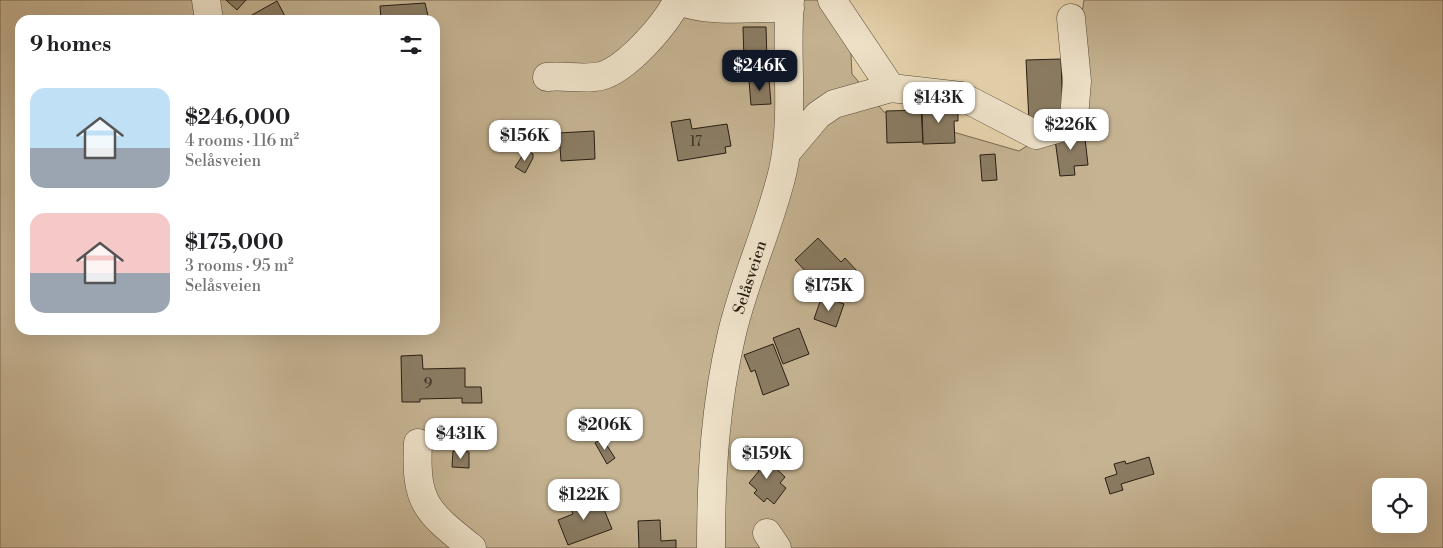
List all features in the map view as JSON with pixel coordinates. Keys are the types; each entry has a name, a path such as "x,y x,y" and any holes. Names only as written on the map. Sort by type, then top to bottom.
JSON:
{"street":[{"path":"206,0 208,15"},
{"path":"547,78 559,76 592,77 612,71 646,42 672,11 676,0"},
{"name":"Selåsveien","path":"676,0 711,7 790,4 786,153 783,171 732,332 717,411 711,484 710,548"},
{"path":"832,0 891,88"},
{"path":"786,153 818,115 834,104 891,88 961,96 1036,136 1066,126 1074,118 1077,81 1071,18"},
{"path":"418,443 416,474 420,491 435,518 472,548"}],"shaded area":[{"path":"0,0 848,0 852,74 884,112 1019,151 1065,122 1084,0 1443,0 1443,548 0,548"}],"building":[{"path":"226,0 246,0 237,10"},
{"path":"277,1 284,15 252,15"},
{"path":"425,3 428,15 381,15 380,6"},
{"path":"743,27 766,27 767,61 744,62"},
{"path":"1061,59 1063,120 1029,122 1026,60"},
{"path":"769,79 771,104 751,105 749,81"},
{"path":"953,106 958,108 958,121 954,121 955,143 923,144 921,107"},
{"path":"922,110 923,142 887,143 886,111"},
{"path":"690,119 692,129 727,124 731,146 725,147 726,153 678,161 671,122"},
{"path":"1084,129 1088,165 1074,166 1075,175 1060,176 1054,132"},
{"path":"594,131 595,159 561,161 559,133"},
{"path":"526,150 533,154 533,158 525,173 515,167"},
{"path":"995,154 997,180 982,181 980,155"},
{"path":"818,238 841,262 845,258 857,271 851,276 860,286 846,299 837,289 829,296 795,260"},
{"path":"822,296 844,304 836,327 814,319"},
{"path":"799,328 809,354 783,364 773,338"},
{"path":"773,344 789,385 763,395 755,370 751,372 744,355"},
{"path":"422,355 423,369 465,368 465,387 481,387 482,403 462,403 462,398 420,399 420,402 402,402 401,356"},
{"path":"602,438 615,458 607,464 595,443"},
{"path":"453,451 469,452 469,468 452,467"},
{"path":"760,453 785,477 780,483 786,488 774,504 767,498 764,502 754,493 757,490 749,483 759,471 751,464"},
{"path":"1149,457 1154,474 1121,484 1123,490 1110,494 1105,478 1117,474 1114,464 1125,461 1126,464"},
{"path":"588,495 592,505 601,502 612,529 568,545 558,520 573,514 568,503"},
{"path":"660,520 661,541 676,540 676,548 639,548 638,521"}]}
